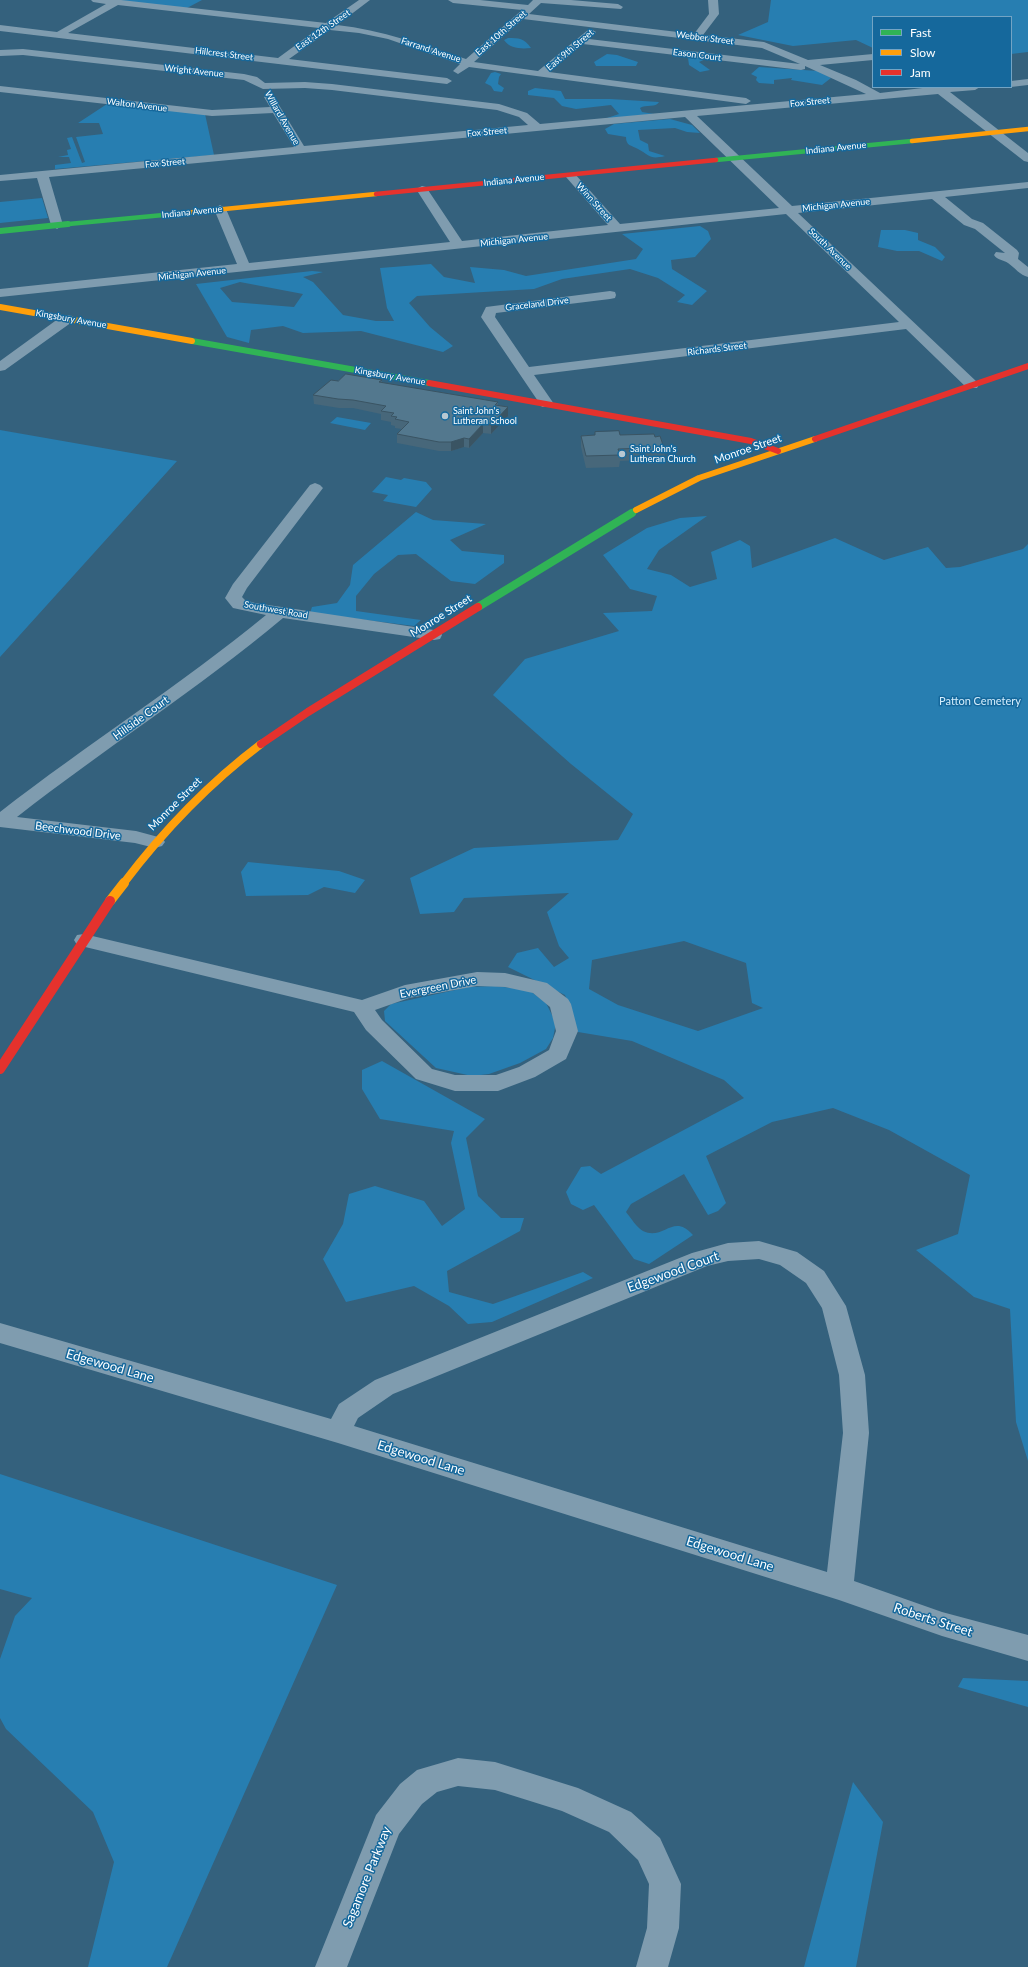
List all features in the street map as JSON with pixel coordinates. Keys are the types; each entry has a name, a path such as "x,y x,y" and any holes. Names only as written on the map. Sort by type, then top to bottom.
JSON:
{"main road":[{"name":"Indiana Avenue","path":"0,231 1028,129"},
{"name":"Kingsbury Avenue","path":"0,307 547,404 751,442 778,451"},
{"name":"Monroe Street","path":"0,1069 84,940 155,842 187,807 223,774 263,743 434,635 663,495 699,478 1028,366"}],"street":[{"name":"Farrand Avenue","path":"96,0 328,26 391,37 482,67 742,99 763,106"},
{"name":"East 12th Street","path":"280,61 366,0"},
{"path":"453,0 530,8"},
{"path":"540,0 618,7"},
{"name":"East 10th Street","path":"428,99 468,62 540,0"},
{"path":"58,35 117,2"},
{"path":"696,37 714,14 714,2"},
{"path":"190,10 202,4"},
{"name":"Webber Street","path":"521,16 764,45 870,91 878,96"},
{"name":"East 9th Street","path":"541,74 599,26"},
{"name":"Hillcrest Street","path":"0,28 447,81"},
{"name":"Eason Court","path":"581,41 775,64 811,65"},
{"name":"Wright Avenue","path":"0,52 23,52 238,76 253,79 263,86 305,85 384,96 428,99 506,108 523,115 536,128"},
{"path":"811,65 872,57"},
{"path":"1012,84 1028,82"},
{"name":"Willard Avenue","path":"263,86 275,110 300,150"},
{"name":"Walton Avenue","path":"0,88 205,112 275,110"},
{"name":"Fox Street","path":"0,178 956,88"},
{"path":"938,89 996,132 1028,159"},
{"name":"South Avenue","path":"688,114 972,385"},
{"path":"42,174 57,225"},
{"name":"Winn Street","path":"570,175 618,229"},
{"name":"Michigan Avenue","path":"0,293 459,246 1028,185"},
{"path":"422,189 459,246"},
{"path":"935,195 968,222 965,227 1000,256 1012,260 1028,273"},
{"path":"220,209 245,268"},
{"name":"Graceland Drive","path":"525,372 488,317 491,310 610,295"},
{"path":"0,367 67,319"},
{"name":"Richards Street","path":"525,372 909,325"},
{"path":"525,372 547,404"},
{"name":"Southwest Road","path":"315,488 239,587 233,598 236,602 245,606 280,612 434,635"},
{"name":"Hillside Court","path":"0,821 56,778 146,716 280,612"},
{"name":"Beechwood Drive","path":"0,821 136,837 155,842"},
{"path":"84,940 362,1007"},
{"name":"Evergreen Drive","path":"477,979 505,980 540,988 560,1004 567,1031 558,1054 527,1072 498,1083 455,1084 424,1074 374,1026 362,1007 405,992 477,979"},
{"name":"Edgewood Court","path":"338,1432 348,1411 384,1387 701,1259 728,1252 759,1250 788,1258 814,1277 834,1306 852,1375 856,1433 839,1588"},
{"name":"Edgewood Lane","path":"0,1333 338,1432 839,1588"},
{"name":"Roberts Street","path":"839,1588 942,1624 1028,1648"},
{"name":"Sagamore Parkway","path":"331,1967 387,1825 411,1794 428,1780 458,1772 496,1776 567,1798 620,1822 649,1848 664,1884 663,1928 652,1967"}],"green space":[{"path":"112,0 202,0 187,8"},
{"path":"771,0 1028,0 1028,52 1012,54 1012,16 872,16 872,48 856,40 793,46 738,35 768,22"},
{"path":"508,38 521,39 531,48 513,47 504,40"},
{"path":"607,54 617,55 638,62 636,66 596,66 594,62"},
{"path":"688,58 708,58 699,62 710,70 700,72 689,65"},
{"path":"759,67 818,71 831,78 822,85 791,80 792,78 774,80 774,84 759,83 756,80 757,77 751,74"},
{"path":"495,72 501,74 498,84 504,88 502,92 494,91 491,86 485,83 491,73"},
{"path":"535,88 561,91 565,99 610,99 659,102 656,105 640,108 642,112 654,114 604,119 619,114 611,105 576,109 562,106 554,98 528,95 528,91"},
{"path":"107,104 205,114 214,155 55,169 55,165 71,163 69,157 58,157 68,155 67,150 71,149 67,138 72,137 82,163 85,162 76,137 103,134 99,123 78,123"},
{"path":"670,119 692,125 700,133 687,132 675,128 638,130 640,140 648,144 649,151 665,156 660,157 650,156 629,145 626,137 608,134 605,129 614,124"},
{"path":"42,198 48,218 0,223 0,202"},
{"path":"700,226 708,231 711,239 695,257 671,260 672,269 707,291 692,305 677,302 685,295 658,278 630,269 562,279 534,289 417,296 409,303 430,327 453,346 443,352 361,331 303,333 283,326 251,330 249,343 227,337 196,284 312,271 323,272 303,277 313,282 343,315 376,321 394,321 387,308 380,268 431,264 444,277 475,283 470,267 504,270 526,276 636,259 643,249 622,234","holes":["240,282 303,294 294,307 232,302 220,288"]},
{"path":"881,230 905,230 918,233 918,240 935,247 945,257 942,261 919,251 897,251 878,247"},
{"path":"337,417 371,423 365,430 330,423"},
{"path":"0,430 177,461 0,657"},
{"path":"386,477 401,480 404,478 426,482 432,489 416,507 383,501 388,495 372,492"},
{"path":"416,512 433,520 486,524 450,540 462,551 504,555 504,563 475,584 451,581 416,554 398,555 374,574 356,596 356,611 421,620 414,626 310,613 312,607 337,603 350,585 353,565"},
{"name":"Patton Cemetery","path":"707,516 659,550 647,569 671,575 690,587 717,579 711,552 740,540 750,546 752,568 835,538 884,560 928,547 946,568 960,567 1023,549 1028,544 1028,1461 1016,1422 1010,1309 974,1297 916,1250 958,1234 970,1175 889,1130 833,1108 772,1122 706,1156 726,1203 718,1211 708,1215 684,1174 631,1204 626,1212 636,1225 643,1231 657,1233 674,1226 680,1226 693,1235 649,1264 634,1259 594,1205 583,1210 571,1204 566,1192 581,1167 590,1166 601,1174 744,1098 724,1080 632,1041 578,1032 565,995 508,967 517,953 538,948 554,967 569,958 559,946 547,912 569,893 464,898 454,912 420,914 410,878 474,848 618,840 633,814 571,764 493,695 525,659 619,631 603,613 652,611 657,596 630,589 603,555 647,528 680,518","holes":["684,941 746,963 752,1003 763,1008 698,1031 618,1005 589,989 592,960"]},
{"path":"248,862 339,871 365,880 355,893 324,887 308,895 246,896 241,872"},
{"path":"495,986 529,990 546,1003 556,1023 553,1038 546,1049 520,1063 489,1074 472,1076 436,1068 385,1021 384,1011 391,1004 469,987"},
{"path":"382,1061 485,1119 466,1138 478,1196 501,1218 524,1218 520,1231 447,1271 449,1292 493,1304 583,1272 593,1278 492,1322 468,1324 449,1306 414,1286 346,1302 323,1259 343,1224 349,1194 375,1186 424,1201 442,1226 465,1209 451,1143 454,1131 380,1119 362,1089 362,1070"},
{"path":"0,1474 337,1585 167,1967 88,1967 114,1862 93,1812 6,1729 0,1718 0,1659 15,1616 32,1598 0,1589"},
{"path":"963,1678 1028,1681 1028,1707 958,1687"},
{"path":"853,1782 883,1822 856,1967 804,1967"}],"building":[{"name":"Saint John's Lutheran School","path":"346,374 382,380 379,382 498,402 495,405 508,407 491,425 483,424 469,439 464,438 451,442 439,442 397,434 409,422 395,419 397,417 391,416 394,413 381,411 386,406 313,395 331,380 338,381"},
{"path":"619,431 620,435 654,434 655,437 660,436 665,451 647,452 646,448 618,449 620,455 586,456 581,436 595,435 595,432"}],"traffic: fast":[{"path":"716,160 912,141"},
{"path":"0,231 174,214"},
{"path":"192,341 429,383"},
{"path":"478,607 636,510"}],"traffic: slow":[{"path":"912,141 1028,129"},
{"path":"174,214 376,194"},
{"path":"0,307 192,341"},
{"path":"636,510 699,478 815,439"},
{"path":"110,901 161,836 198,797 239,760 261,744"}],"traffic: jam":[{"path":"376,194 716,160"},
{"path":"815,439 1028,366"},
{"path":"429,383 751,441 778,451"},
{"path":"261,744 308,712 478,607"},
{"path":"0,1069 110,901"}],"place":[{"name":"Saint John's Lutheran School","path":"445,416"},
{"name":"Saint John's Lutheran Church","path":"622,454"}]}
